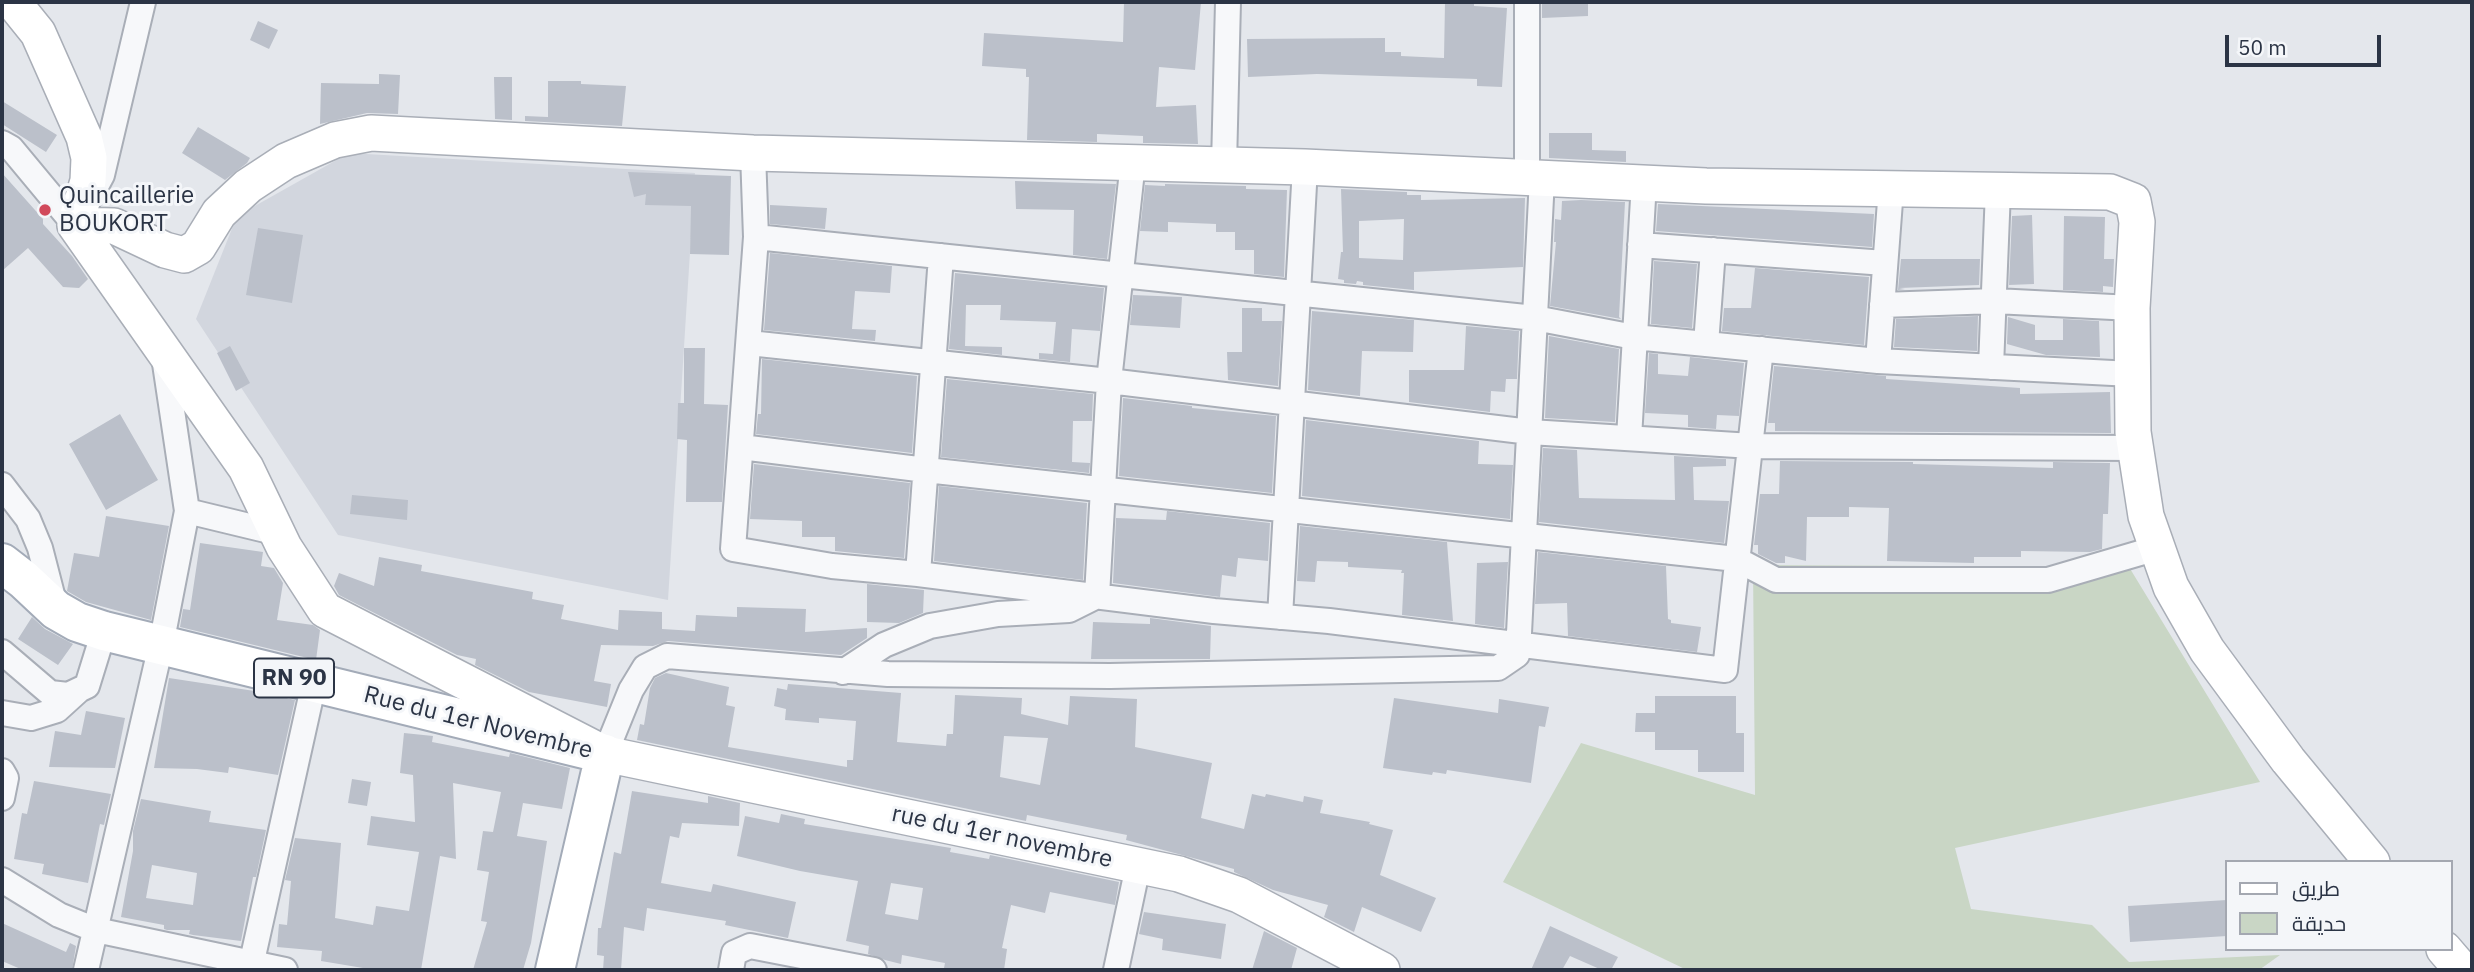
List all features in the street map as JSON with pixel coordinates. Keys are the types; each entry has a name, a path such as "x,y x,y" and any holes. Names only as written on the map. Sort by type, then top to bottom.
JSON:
{"main road":[{"name":"Rue du 1er Novembre","path":"2,563 56,610 76,622 104,632 605,754"},
{"path":"555,970 605,754"}],"street":[{"path":"13,2 38,33 84,137 89,158 88,181 75,225"},
{"path":"75,225 102,175 143,2"},
{"path":"1224,165 1228,2"},
{"path":"605,754 631,690 645,667 667,656 844,672 1110,676 1498,668 1517,655 1535,318 1534,178 1527,2"},
{"path":"2,143 11,148 75,225 114,226 165,250 184,255 198,247 219,213 248,186 286,161 335,139 371,133 753,153 1305,167 1644,183 2110,192 2133,201 2137,222 2132,308 2133,432 2146,516 2171,587 2207,650 2288,760 2370,860"},
{"path":"753,153 756,237 733,549 832,566 1726,670 1761,349"},
{"path":"1097,596 1109,381 1133,162"},
{"path":"1280,617 1305,167"},
{"path":"1629,438 1644,183"},
{"path":"1878,361 1891,188"},
{"path":"1991,367 1998,190"},
{"name":"rue du 1er novembre","path":"75,225 246,468 304,580 325,610 605,754 1179,874 1239,895 1382,970"},
{"path":"756,237 1535,318 1634,337 1878,361 2132,374"},
{"path":"1640,245 1885,263"},
{"path":"1706,344 1713,250"},
{"path":"918,574 942,256"},
{"path":"1882,305 1995,300 2132,308"},
{"path":"749,343 934,361 1530,432 1752,446 2135,448"},
{"path":"86,970 161,645 187,511 162,350"},
{"path":"741,447 926,470 1736,559 1776,580 2048,580 2157,548"},
{"path":"2,485 28,519 40,548 56,610"},
{"path":"187,511 278,533"},
{"path":"844,672 884,645 930,626 998,614 1069,610 1097,596"},
{"path":"2,652 50,693 68,695 87,685 104,632"},
{"path":"251,966 314,683"},
{"path":"2,713 31,718 57,710 81,688"},
{"path":"2,771 6,778 2,798"},
{"path":"1116,970 1138,866"},
{"path":"2,880 59,915 96,930 251,966 285,970"},
{"path":"731,970 734,953 751,946 874,970"},
{"path":"2446,951 2462,970"}],"shaded area":[{"path":"349,153 695,173 668,600 338,535 196,319 237,216"}],"green space":[{"path":"1753,565 2129,567 2260,782 1955,848 1971,909 2092,925 2129,962 2280,955 2259,970 1687,970 1503,882 1581,743 1755,795"}],"building":[{"path":"1124,2 1201,2 1195,70 1159,67 1156,107 1196,105 1198,144 1143,143 1143,136 1097,134 1097,142 1027,140 1029,77 1026,77 1026,69 982,66 984,33 1123,42"},
{"path":"1445,2 1474,2 1474,6 1507,8 1502,87 1477,86 1477,79 1317,74 1248,77 1247,39 1385,38 1385,52 1401,52 1401,56 1444,58"},
{"path":"1542,2 1588,2 1588,16 1542,18"},
{"path":"258,21 278,30 269,49 250,40"},
{"path":"379,74 400,75 398,114 367,113 320,124 321,83 379,84"},
{"path":"494,77 512,77 512,120 495,119"},
{"path":"548,81 581,81 581,84 626,86 622,126 525,121 525,116 548,117"},
{"path":"2,101 57,135 46,152 2,124"},
{"path":"198,127 250,158 247,163 225,180 182,153"},
{"path":"1549,133 1592,133 1592,150 1626,151 1626,162 1549,158"},
{"path":"628,172 731,176 729,255 690,254 691,206 645,205 646,194 634,197"},
{"path":"2,173 43,219 43,224 72,256 88,279 79,288 63,287 28,248 2,271"},
{"path":"1015,181 1116,184 1107,259 1073,255 1074,210 1016,209"},
{"path":"1145,185 1287,190 1284,277 1254,274 1254,250 1235,250 1235,232 1216,232 1216,224 1168,222 1168,232 1140,231"},
{"path":"1341,189 1407,192 1407,195 1421,195 1421,200 1525,198 1523,267 1414,272 1414,290 1363,285 1363,282 1357,281 1356,284 1344,283 1344,280 1338,279 1343,252","holes":["1404,219 1403,260 1359,258 1359,221"]},
{"path":"1562,201 1625,202 1621,319 1550,306 1556,242 1555,219 1561,220"},
{"path":"1658,204 1874,214 1872,247 1656,231"},
{"path":"770,205 827,208 825,229 770,224"},
{"path":"2032,215 2034,284 2009,285 2012,216"},
{"path":"2064,216 2105,217 2104,259 2114,259 2113,287 2103,286 2103,292 2063,290"},
{"path":"258,228 303,235 292,303 246,295"},
{"path":"770,253 892,266 890,293 855,291 852,329 876,330 875,341 764,330"},
{"path":"1901,259 1980,259 1979,285 1898,290"},
{"path":"1654,261 1697,264 1692,328 1651,324"},
{"path":"1755,268 1869,277 1864,345 1722,331 1724,308 1751,308"},
{"path":"955,273 1104,288 1100,331 1072,329 1070,362 1039,359 1039,353 1053,354 1056,322 1000,320 1001,305 966,305 965,346 1002,347 1002,355 949,349"},
{"path":"1133,295 1182,297 1180,328 1130,325"},
{"path":"1242,308 1262,308 1262,321 1282,321 1278,386 1228,380 1227,352 1242,352"},
{"path":"1312,311 1414,320 1413,352 1362,351 1360,396 1308,390"},
{"path":"1978,316 1977,351 1894,347 1896,319"},
{"path":"2008,317 2035,325 2035,340 2063,340 2063,319 2099,321 2100,357 2046,355 2007,344"},
{"path":"1466,326 1519,331 1517,379 1506,379 1505,392 1491,391 1490,412 1409,402 1409,370 1464,370"},
{"path":"1549,336 1619,349 1615,422 1545,418"},
{"path":"230,346 250,383 236,391 217,353"},
{"path":"684,348 705,348 704,404 728,405 722,502 686,502 687,440 677,439 678,403 684,403"},
{"path":"1649,353 1658,354 1658,374 1688,376 1690,357 1744,363 1739,416 1717,415 1716,429 1688,427 1688,415 1645,413"},
{"path":"762,359 917,376 912,453 756,434 758,414 761,414"},
{"path":"1774,366 1886,376 1886,379 2020,388 2020,394 2110,392 2111,433 1775,431 1775,423 1768,423"},
{"path":"947,379 1093,394 1092,421 1073,421 1072,462 1090,463 1089,473 941,457"},
{"path":"1123,398 1276,416 1272,493 1119,476"},
{"path":"120,414 158,480 106,510 69,444"},
{"path":"1306,420 1479,441 1478,464 1513,465 1510,519 1302,496"},
{"path":"1543,448 1577,450 1579,498 1675,500 1674,456 1726,459 1726,466 1693,467 1694,500 1729,501 1724,543 1539,522"},
{"path":"1780,461 1913,462 2053,468 2053,462 2110,463 2108,514 2103,514 2102,549 2090,552 2021,551 2021,557 1974,557 1974,563 1887,561 1889,508 1849,507 1849,517 1807,517 1806,561 1785,556 1785,563 1776,563 1758,554 1758,545 1754,545 1760,494 1779,494"},
{"path":"754,464 910,483 904,558 835,551 835,537 802,537 802,521 750,519"},
{"path":"939,486 1087,503 1083,580 934,561"},
{"path":"352,495 408,500 407,520 350,514"},
{"path":"1167,511 1270,523 1268,561 1238,558 1236,577 1222,575 1220,597 1113,583 1116,518 1166,520"},
{"path":"106,516 169,526 151,620 86,602 67,591 74,553 99,557"},
{"path":"1300,526 1447,542 1453,621 1402,615 1402,570 1348,567 1348,562 1317,561 1315,582 1297,581"},
{"path":"200,543 263,552 261,566 274,568 283,583 277,620 313,625 320,630 316,660 180,627 183,609 190,610"},
{"path":"1538,552 1666,566 1668,619 1671,623 1701,627 1697,652 1568,636 1567,603 1535,604"},
{"path":"379,557 422,565 421,571 533,592 532,599 564,605 561,619 618,630 619,610 662,612 662,629 695,631 696,615 737,617 737,607 806,609 805,632 867,628 867,638 841,655 668,641 653,646 601,645 594,681 611,684 607,707 529,692 475,665 476,659 457,655 339,595 334,586 339,573 374,586"},
{"path":"1508,562 1504,628 1475,624 1477,563"},
{"path":"867,584 924,590 923,613 899,623 867,622"},
{"path":"32,617 45,629 73,644 58,665 18,639"},
{"path":"1150,618 1211,626 1210,659 1091,659 1093,622 1150,624"},
{"path":"666,673 729,687 726,705 735,707 728,747 847,767 847,760 853,760 856,721 819,718 819,723 785,720 786,709 774,706 777,688 787,690 788,684 901,693 897,742 946,746 947,734 953,734 955,695 1022,698 1021,714 1068,725 1070,696 1137,699 1135,747 1212,763 1201,818 1244,829 1252,794 1265,797 1266,794 1303,802 1304,796 1323,800 1320,813 1370,822 1369,824 1393,830 1380,875 1436,898 1421,932 1362,907 1354,932 1324,917 1328,905 1273,890 1234,872 1234,869 1126,840 1127,835 1027,815 1026,821 637,740 640,724 644,725 650,688 655,678","holes":["1004,736 1048,738 1040,785 1000,777"]},
{"path":"169,678 295,700 278,775 229,767 228,773 154,768"},
{"path":"1655,696 1736,696 1736,733 1744,733 1744,772 1698,772 1698,750 1655,750 1655,732 1635,732 1636,713 1655,713"},
{"path":"1394,698 1498,713 1499,699 1549,707 1545,727 1539,726 1531,783 1447,770 1446,774 1433,772 1432,775 1383,768"},
{"path":"86,711 125,718 115,768 49,767 55,731 81,735"},
{"path":"404,733 433,736 432,742 509,757 510,753 570,768 562,809 523,803 517,836 547,841 531,943 523,970 473,970 487,922 481,921 489,872 477,870 483,831 493,832 501,792 453,783 456,859 440,856 421,970 375,970 321,961 322,951 277,947 279,924 287,925 291,881 285,880 295,838 341,843 335,918 373,925 376,906 409,911 419,852 367,845 371,816 415,822 413,775 400,773"},
{"path":"352,779 371,782 367,806 348,803"},
{"path":"34,781 111,794 104,825 100,824 88,883 42,874 44,864 14,859 22,813 27,814"},
{"path":"632,791 708,803 708,796 740,803 739,826 682,823 679,838 670,836 661,883 711,892 713,884 796,902 788,938 725,925 726,921 647,908 644,931 624,927 621,970 603,970 604,956 597,955 598,928 601,928 614,852 621,854"},
{"path":"141,799 211,811 209,822 266,830 256,877 253,877 241,941 193,935 189,934 190,930 167,930 164,925 121,917 133,851 133,831","holes":["152,865 197,873 193,905 146,898"]},
{"path":"781,814 805,819 804,824 951,848 950,852 989,859 990,855 1119,882 1115,905 1050,892 1045,913 1011,905 1002,948 1007,949 1004,970 957,970 944,968 945,963 902,955 901,964 868,954 869,946 846,941 858,881 737,856 745,816 779,823","holes":["891,883 923,888 918,920 885,914"]},
{"path":"2226,900 2226,936 2130,942 2128,906"},
{"path":"1144,912 1226,924 1221,959 1162,950 1163,939 1139,934"},
{"path":"2,923 66,952 70,943 76,946 72,970 23,970 2,961"},
{"path":"1550,926 1618,957 1611,970 1602,970 1570,956 1562,970 1531,970"},
{"path":"1264,931 1297,948 1291,970 1252,970"}],"place":[{"name":"Quincaillerie BOUKORT","path":"45,210"}]}
